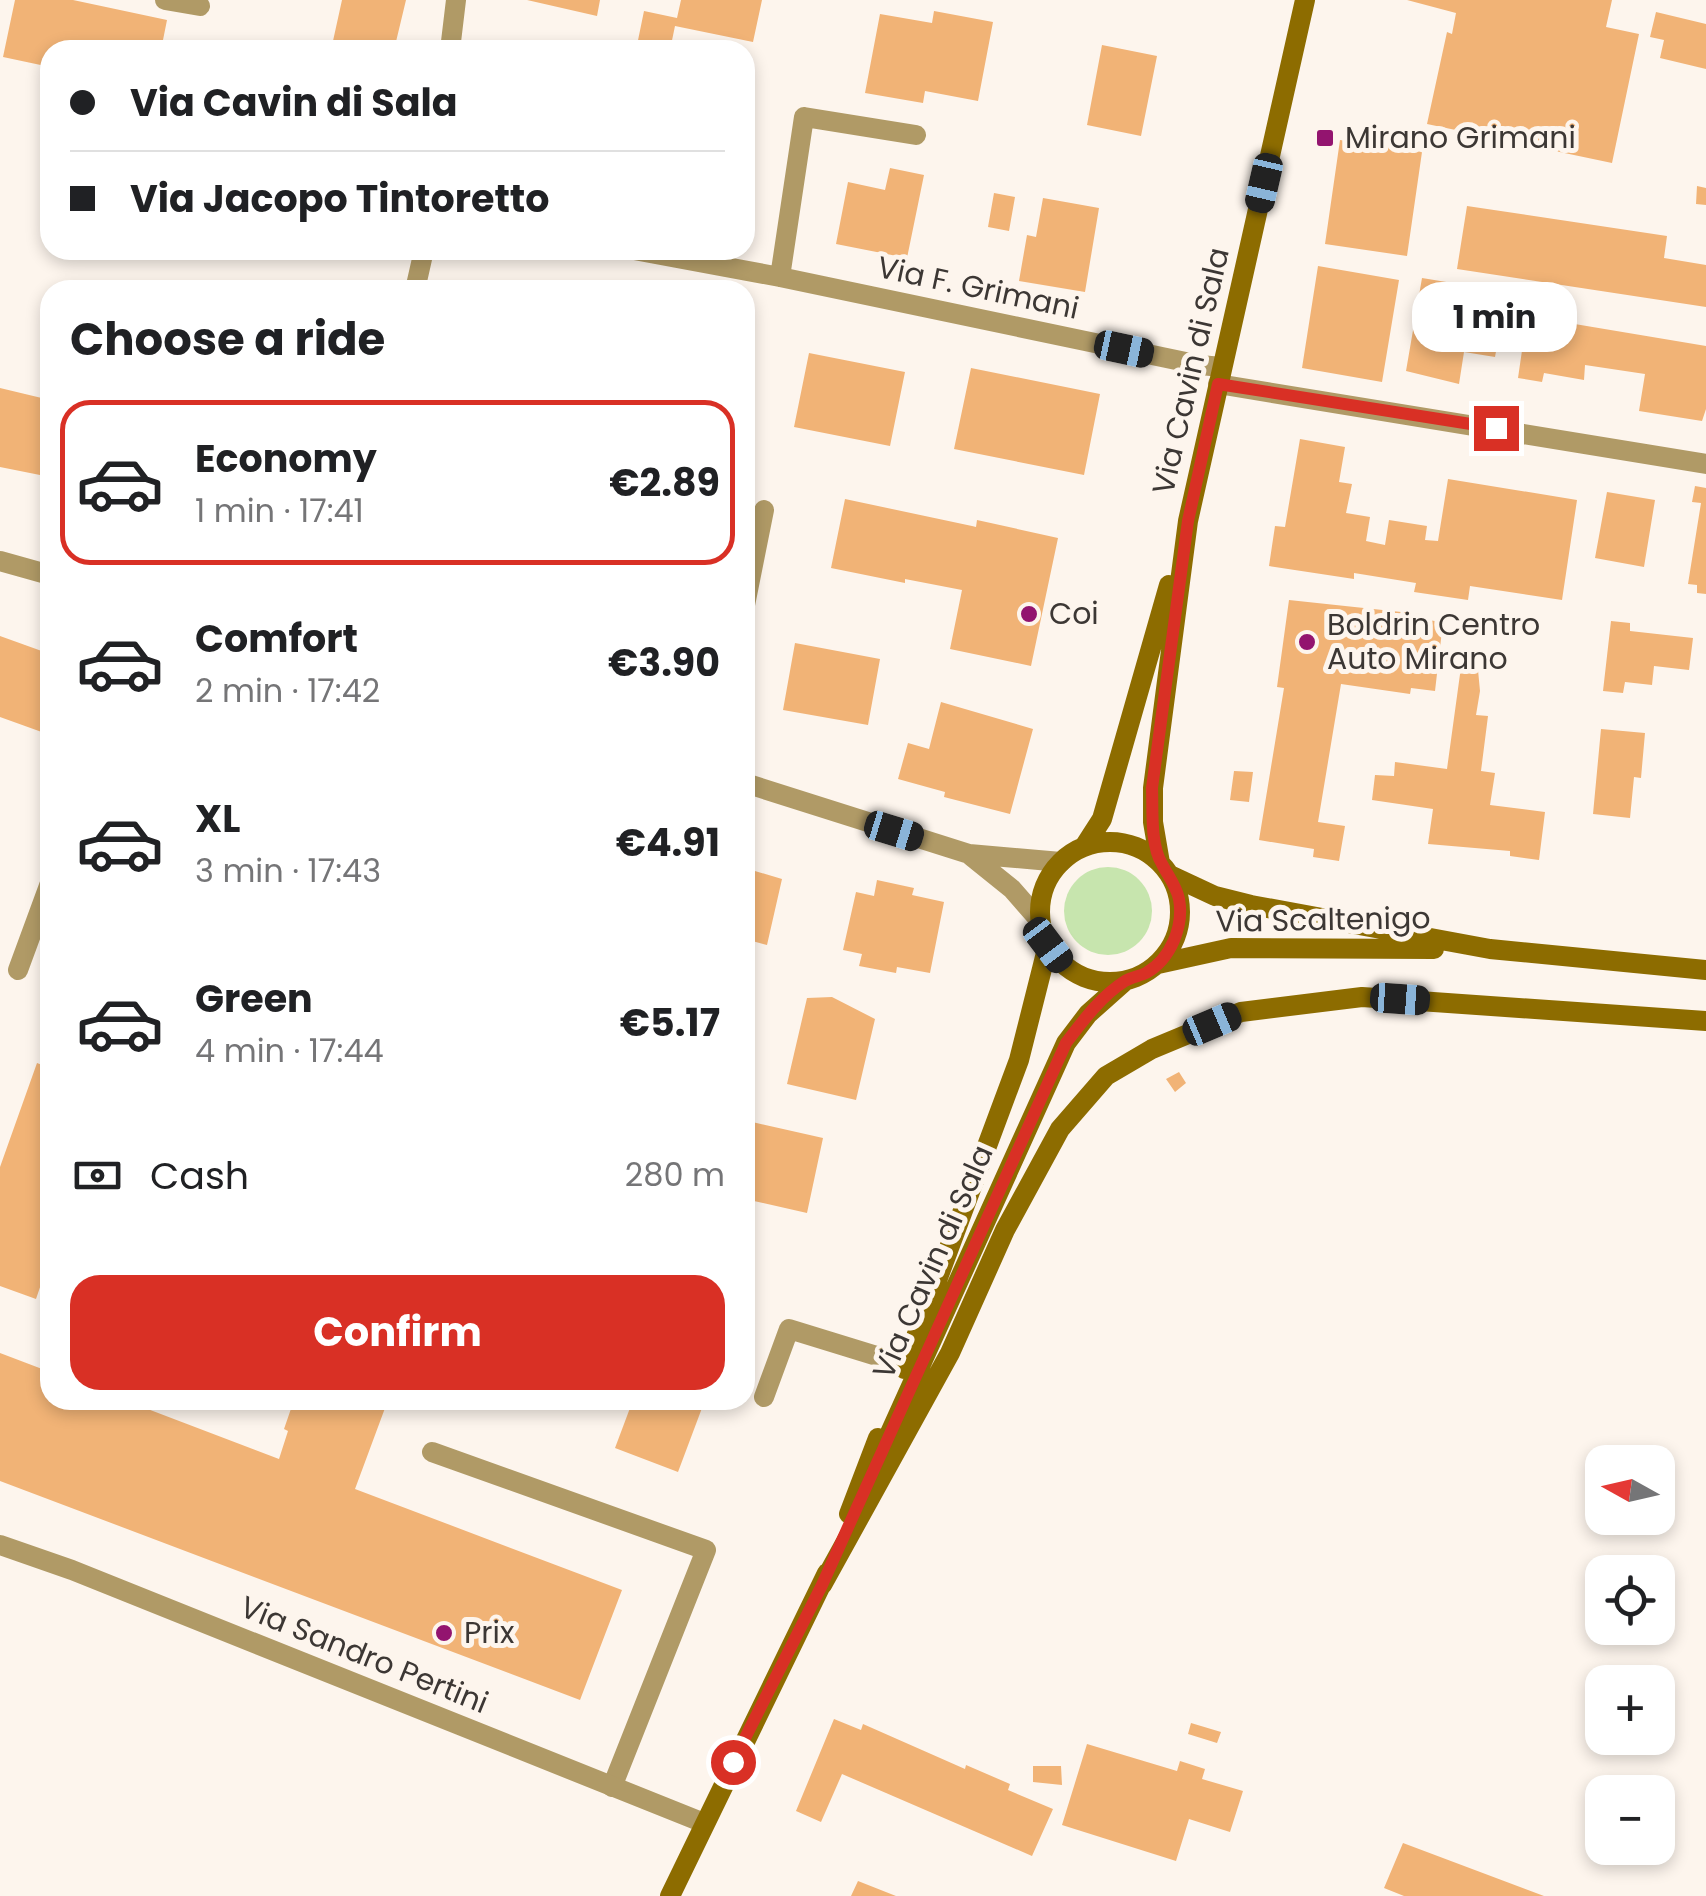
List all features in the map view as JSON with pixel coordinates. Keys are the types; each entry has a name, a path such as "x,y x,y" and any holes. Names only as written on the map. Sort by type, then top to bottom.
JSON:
{"main road":[{"name":"Via Cavin di Sala","path":"1084,847 1102,819 1188,521 1305,0"},
{"name":"Via Cavin di Sala","path":"1165,869 1153,822 1152,788 1188,521"},
{"path":"1111,842 1138,847 1165,869 1179,897 1180,921 1173,944 1158,964 1125,981 1102,982 1080,976 1062,963 1048,945 1040,921 1048,879 1061,862 1084,847 1111,842"},
{"name":"Via Scaltenigo","path":"1165,869 1215,896 1251,905 1490,949 1706,970"},
{"name":"Via Cavin di Sala","path":"822,1585 1018,1060 1048,945"},
{"name":"Via Scaltenigo","path":"1158,964 1231,948 1490,949"},
{"name":"Via Cavin di Sala","path":"670,1896 822,1585 1052,1071 1066,1043 1088,1014 1125,981"},
{"path":"822,1585 950,1352 1005,1230 1060,1129 1106,1076 1152,1049 1242,1012 1362,996 1706,1021"}],"street":[{"path":"165,0 200,6"},
{"path":"451,40 456,0"},
{"path":"780,277 804,117 916,136"},
{"name":"Via F. Grimani","path":"688,260 1200,365 1220,375 1706,464"},
{"path":"755,555 764,510"},
{"path":"0,560 40,572"},
{"path":"755,786 969,854 1061,862"},
{"path":"969,854 1012,888 1040,921"},
{"path":"18,970 40,910"},
{"path":"764,1397 789,1330 906,1365"},
{"path":"432,1452 706,1550 612,1787"},
{"name":"Via Sandro Pertini","path":"0,1545 72,1570 704,1824"}],"green space":[{"path":"1108,867 1139,880 1152,911 1139,942 1108,955 1077,942 1064,911 1077,880"}],"building":[{"path":"15,0 73,0 167,20 163,40 40,40 40,65 3,57"},
{"path":"342,0 406,0 396,40 333,40"},
{"path":"527,0 600,0 597,16"},
{"path":"681,0 762,0 753,40 675,26 672,40 638,40 644,11 677,18"},
{"path":"1407,0 1612,0 1606,27 1639,34 1612,163 1427,124 1447,32 1452,34 1456,13"},
{"path":"934,11 993,22 978,101 925,91 923,103 865,93 880,14 932,23"},
{"path":"1656,12 1706,24 1706,69 1660,58 1664,40 1650,37"},
{"path":"1102,45 1157,56 1141,136 1087,125"},
{"path":"1340,140 1422,152 1407,256 1325,244"},
{"path":"890,168 924,175 907,258 836,244 848,182 885,190"},
{"path":"1697,186 1706,188 1706,205 1696,204"},
{"path":"994,193 1015,197 1009,231 988,227"},
{"path":"1043,198 1099,208 1085,292 1019,281 1027,235 1036,237"},
{"path":"1467,206 1667,236 1664,258 1706,265 1706,307 1457,269"},
{"path":"1318,266 1399,280 1382,382 1302,368"},
{"path":"1422,278 1507,292 1495,357 1464,352 1459,384 1406,371"},
{"path":"1527,316 1706,346 1706,409 1702,421 1639,411 1645,374 1585,365 1584,380 1544,373 1542,382 1518,378"},
{"path":"809,353 905,372 890,446 794,427"},
{"path":"971,368 1100,394 1084,475 954,449"},
{"path":"0,388 40,398 40,475 0,467"},
{"path":"1300,439 1345,447 1339,482 1352,484 1346,513 1370,517 1366,541 1385,545 1389,520 1427,526 1425,540 1438,541 1448,479 1577,500 1562,600 1470,586 1468,600 1414,592 1416,583 1354,573 1354,579 1269,566 1275,526 1285,527"},
{"path":"1695,486 1706,488 1706,594 1697,593 1697,585 1688,584 1701,503 1692,502"},
{"path":"1607,492 1655,500 1644,567 1595,558"},
{"path":"845,499 976,527 977,520 1058,538 1031,666 950,649 962,590 831,568"},
{"path":"1289,600 1420,614 1419,619 1443,622 1435,691 1411,688 1410,694 1341,684 1318,822 1345,826 1339,861 1313,857 1314,849 1259,840 1284,688 1277,687"},
{"path":"1611,621 1630,623 1630,631 1693,638 1689,670 1654,666 1652,685 1625,682 1623,693 1603,691"},
{"path":"0,636 40,650 40,731 0,717"},
{"path":"795,643 880,659 868,725 783,710"},
{"path":"1461,667 1478,670 1476,715 1488,716 1481,771 1495,773 1490,805 1545,812 1539,860 1510,856 1510,851 1428,844 1433,809 1372,800 1375,775 1394,776 1395,762 1447,769"},
{"path":"941,702 1033,729 1010,814 944,797 945,792 898,779 908,743 929,749"},
{"path":"1601,729 1645,733 1641,778 1634,777 1630,818 1593,814"},
{"path":"1234,771 1253,772 1249,802 1230,800"},
{"path":"755,871 782,879 767,945 755,942"},
{"path":"877,880 914,888 912,895 944,902 930,973 897,967 896,973 859,966 862,954 843,950 856,892 874,896"},
{"path":"832,997 875,1019 856,1100 787,1084 807,998"},
{"path":"37,1063 40,1287 36,1299 0,1286 0,1167"},
{"path":"1179,1072 1186,1083 1175,1092 1166,1079"},
{"path":"755,1123 823,1138 807,1213 755,1201"},
{"path":"0,1353 40,1368 40,1410 150,1410 279,1459 291,1410 384,1410 355,1489 622,1590 580,1700 0,1481"},
{"path":"629,1410 701,1410 678,1472 615,1448"},
{"path":"834,1719 861,1730 863,1724 965,1769 966,1765 1010,1784 1008,1790 1053,1809 1032,1856 842,1774 821,1822 796,1811"},
{"path":"1191,1723 1221,1732 1217,1743 1188,1734"},
{"path":"1087,1744 1177,1771 1180,1761 1205,1769 1202,1779 1243,1791 1230,1832 1189,1819 1176,1861 1062,1825"},
{"path":"1033,1766 1061,1766 1062,1785 1033,1782"},
{"path":"1403,1843 1544,1896 1404,1896 1384,1888"},
{"path":"858,1881 896,1896 851,1896"}],"place":[{"name":"Mirano Grimani","path":"1325,138"},
{"name":"Coi","path":"1029,614"},
{"name":"Boldrin Centro Auto Mirano","path":"1307,642"},
{"name":"Prix","path":"444,1633"}],"route":[{"path":"733,1762 822,1585 1066,1043 1088,1014 1125,981 1158,964 1173,944 1180,921 1179,897 1170,874 1160,863 1152,788 1188,521 1218,384 1496,428"}]}
